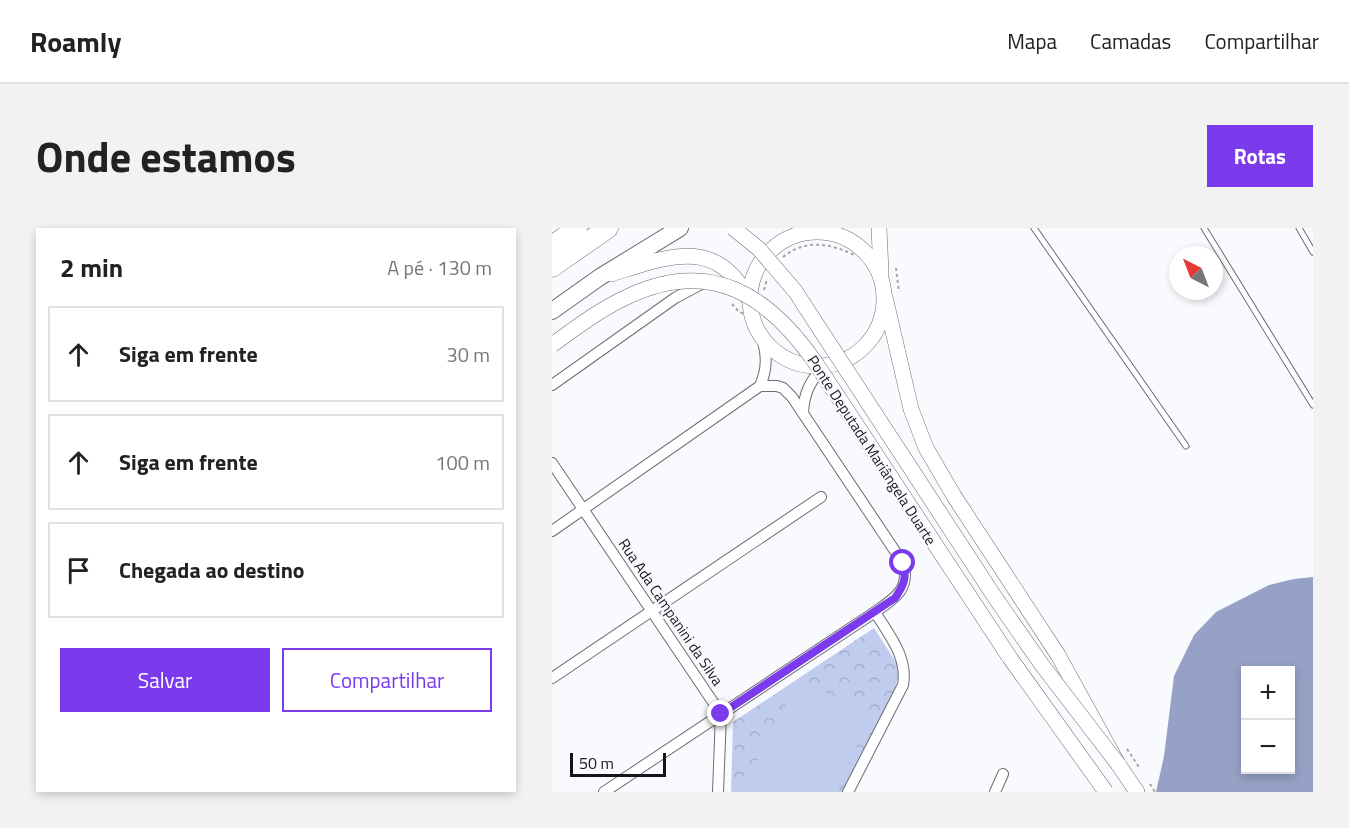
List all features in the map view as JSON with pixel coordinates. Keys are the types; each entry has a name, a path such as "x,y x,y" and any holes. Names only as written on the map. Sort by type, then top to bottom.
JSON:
{"highway":[{"path":"552,246 577,228"},
{"path":"552,267 608,228"}],"main road":[{"path":"553,311 600,277 680,228"},
{"name":"Ponte Deputada Mariângela Duarte","path":"732,228 759,249 795,291 993,596 1137,792"},
{"path":"785,228 804,233"},
{"path":"879,228 885,297 880,324 864,347 853,356 827,365 804,365 785,358 767,344 754,323 750,303 753,280 764,258 781,242 804,233 842,231 872,258 882,278"},
{"path":"600,277 662,260 692,256 714,261 724,267 736,279 750,303"},
{"name":"Ponte Deputada Mariângela Duarte","path":"552,345 619,301 654,286 689,282 717,284 747,294 767,307 795,335 815,362 1010,658 1106,792"},
{"name":"Ponte Deputada Mariângela Duarte","path":"885,297 915,422 932,459 1058,655 1118,764"}],"street":[{"path":"552,385 684,292 711,281 736,279"},
{"path":"760,386 767,367 767,356 761,335"},
{"path":"803,413 806,392 811,381 827,365"},
{"path":"552,531 760,386 770,385 783,388 803,413 903,563 906,575 902,588 895,598 604,792"},
{"name":"Rua Ada Campanini da Silva","path":"552,463 721,714"},
{"path":"552,678 821,498"},
{"path":"848,792 903,685 905,675 901,655 875,612"},
{"path":"718,792 721,714"},
{"path":"995,792 1003,774"}],"lane":[{"path":"1034,228 1186,446"},
{"path":"1204,228 1313,405"},
{"path":"1299,228 1313,252"}],"green space":[{"path":"874,628 901,670 892,696 845,792 731,792 733,722"},
{"path":"798,679 872,716 834,792 742,792"}],"shaded area":[{"path":"1313,577 1313,792 1156,792 1164,756 1174,676 1194,635 1216,612 1269,585"}],"route":[{"path":"721,714 895,598 902,588 906,575 903,563"}]}
